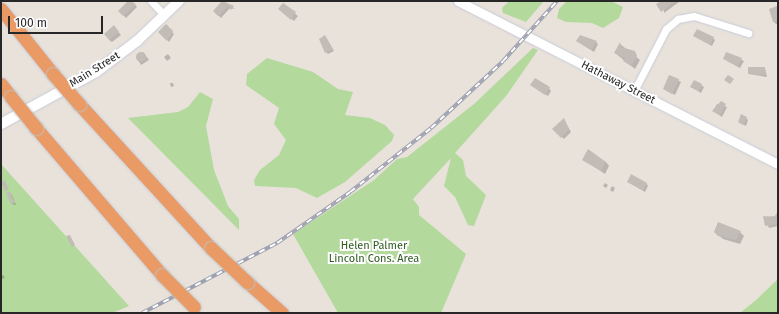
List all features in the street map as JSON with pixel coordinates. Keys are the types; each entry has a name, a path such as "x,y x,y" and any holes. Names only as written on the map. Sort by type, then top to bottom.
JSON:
{"highway":[{"path":"1,9 79,104 211,248 246,282 282,313"},
{"path":"1,84 36,128 162,275 197,310"}],"main road":[{"name":"Main Street","path":"1,124 96,72 179,1"}],"street":[{"path":"151,1 164,15"},
{"name":"Hathaway Street","path":"458,1 778,164"},
{"path":"634,91 666,29 678,19 694,16 748,33"}],"green space":[{"path":"509,1 544,1 526,22 503,13 502,8"},
{"path":"567,1 611,1 623,7 619,18 603,28 592,23 566,22 557,18 559,9"},
{"name":"Helen Palmer Lincoln Cons. Area","path":"533,48 538,50 506,96 455,153 463,160 466,176 486,195 474,226 468,225 455,197 444,186 451,158 413,199 419,207 419,215 466,254 441,313 338,313 293,234 374,180 397,159 407,157 474,104"},
{"path":"267,58 313,72 338,89 353,92 345,115 370,118 385,125 394,135 392,141 345,182 317,198 296,188 255,186 254,180 260,170 279,155 286,140 274,124 279,108 246,85 247,74"},
{"path":"200,92 213,99 206,126 214,170 228,206 239,219 239,230 128,118 178,112 188,107"},
{"path":"1,164 129,306 112,313 1,313"},
{"path":"778,279 778,313 740,313 756,300"}],"building":[{"path":"128,1 136,4 123,16 118,11"},
{"path":"222,1 234,6 231,10 228,6 218,16 213,11"},
{"path":"661,1 674,2 661,12 656,4"},
{"path":"283,3 296,12 291,20 278,9"},
{"path":"777,6 778,21 773,22 769,9"},
{"path":"166,24 173,31 167,41 158,32"},
{"path":"114,25 119,32 109,40 104,34"},
{"path":"697,29 714,37 710,45 693,36"},
{"path":"325,35 333,49 325,53 319,39"},
{"path":"580,35 597,41 591,50 576,41"},
{"path":"620,42 621,47 635,51 637,56 631,66 623,61 625,58 614,53"},
{"path":"139,52 143,52 145,53 145,61 139,62 136,59 136,55"},
{"path":"726,52 742,58 738,66 723,59"},
{"path":"748,67 765,67 765,75 748,74"},
{"path":"669,75 679,79 672,94 663,89"},
{"path":"728,75 734,79 730,84 724,80"},
{"path":"535,78 550,87 545,95 530,85"},
{"path":"694,80 702,84 699,91 690,87"},
{"path":"721,101 726,104 720,115 712,111"},
{"path":"741,114 747,117 743,125 738,122"},
{"path":"564,118 569,129 561,138 552,129"},
{"path":"588,149 606,162 601,171 582,160"},
{"path":"631,174 647,183 643,190 627,182"},
{"path":"5,180 9,190 5,191 1,182"},
{"path":"10,192 15,203 11,204 6,193"},
{"path":"777,213 778,224 765,226 763,216 774,217"},
{"path":"718,222 741,231 736,240 718,236 714,232"},
{"path":"70,235 75,245 72,247 66,236"}],"railway":[{"path":"142,313 277,243 350,192 431,128 503,61 557,1"}]}
